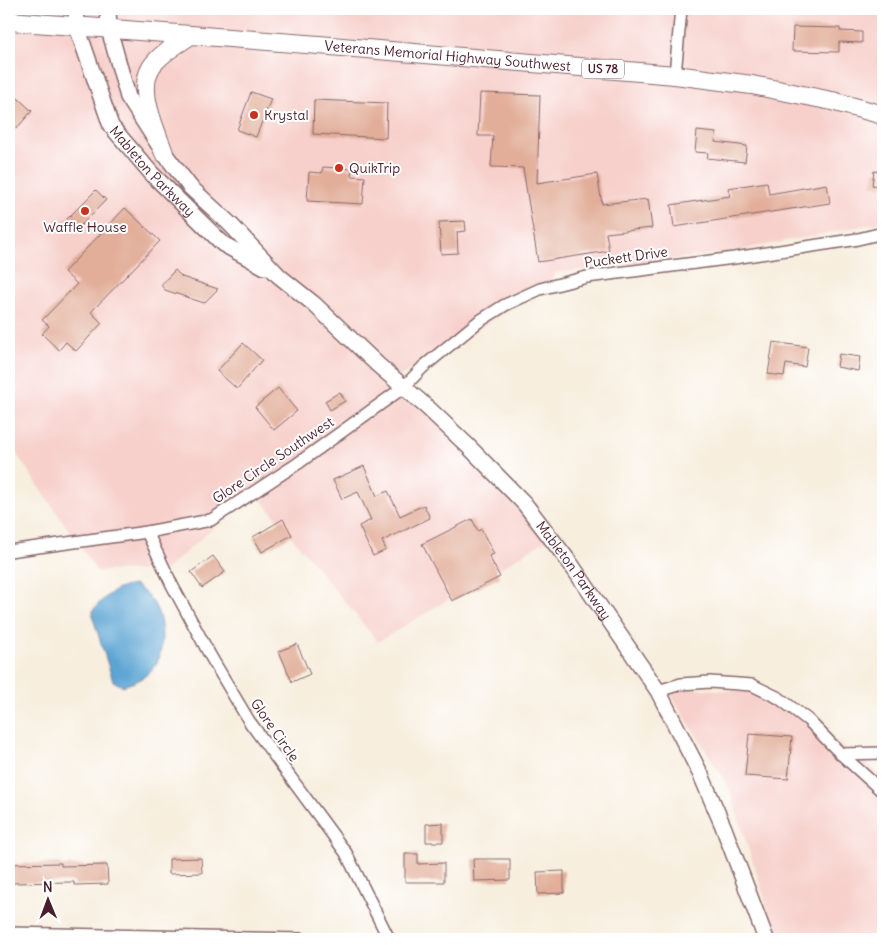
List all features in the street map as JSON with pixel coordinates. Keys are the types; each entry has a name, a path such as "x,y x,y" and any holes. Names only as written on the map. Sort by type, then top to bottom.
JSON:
{"main road":[{"name":"Mableton Parkway","path":"76,9 77,27 111,126 152,174 223,244 279,276"},
{"name":"Mableton Parkway","path":"108,9 109,29 128,97 164,153 190,187 231,225 279,276 314,304 378,366 404,387 468,446 524,503 570,563 658,691 701,774 724,826 766,939"},
{"name":"Veterans Memorial Highway Southwest","path":"9,21 675,75 752,85 832,100 883,115"},
{"path":"164,153 147,105 147,74 155,62 166,52 191,35"}],"street":[{"path":"675,75 681,9"},
{"name":"Puckett Drive","path":"404,387 424,367 478,322 540,289 587,277 734,258 858,239 883,233"},
{"name":"Glore Circle Southwest","path":"9,551 147,532 211,520 297,464 404,387"},
{"name":"Glore Circle","path":"147,532 172,585 249,721 346,853 389,939"},
{"path":"658,691 681,684 710,682 752,685 779,698 808,720 841,754 883,792"},
{"path":"841,754 883,753"},
{"path":"9,933 303,939"},
{"path":"754,939 766,939"}],"shaded area":[{"path":"9,9 883,9 883,222 725,253 556,273 539,291 397,378 553,536 378,642 255,492 165,570 97,571 9,443"},
{"path":"666,687 769,693 871,767 883,781 883,939 775,939 764,896 728,786"}],"water":[{"path":"135,585 148,596 160,618 162,636 160,653 158,661 151,671 140,679 122,686 113,681 93,618 93,610 116,590"}],"building":[{"path":"793,27 840,28 840,31 862,32 862,43 839,42 839,52 792,51"},
{"path":"9,90 32,111 16,129 9,122"},
{"name":"Krystal","path":"251,92 271,99 256,137 237,130"},
{"path":"480,93 540,95 537,183 597,174 602,204 648,199 652,228 606,233 609,251 538,262 523,168 491,167 493,136 478,136"},
{"path":"314,100 387,103 386,138 313,134"},
{"path":"697,131 716,133 715,142 747,146 745,162 707,158 708,153 695,152"},
{"path":"323,167 352,169 351,176 365,177 363,204 307,201 309,172 322,173"},
{"path":"874,171 883,172 883,187 872,185"},
{"path":"767,182 769,194 827,184 830,203 674,227 671,205 730,196 728,188"},
{"name":"Waffle House","path":"96,190 106,200 74,232 64,222"},
{"path":"125,208 160,241 91,312 102,323 76,351 66,342 59,350 42,334 49,326 42,320 77,284 64,272"},
{"path":"465,221 466,231 457,232 458,253 441,254 439,222"},
{"path":"175,270 182,277 218,289 204,303 165,290 161,285"},
{"path":"773,342 808,347 805,367 786,364 784,376 768,374"},
{"path":"243,343 262,360 237,389 217,371"},
{"path":"839,354 860,357 858,371 837,367"},
{"path":"278,388 297,411 274,430 255,407"},
{"path":"340,392 345,401 330,410 325,401"},
{"path":"364,466 377,496 388,491 400,516 424,505 430,518 382,541 386,550 373,556 359,526 371,520 358,492 342,499 333,480"},
{"path":"283,519 292,535 262,552 253,537"},
{"path":"472,519 478,531 481,529 494,554 489,556 500,577 452,601 422,544"},
{"path":"213,556 225,572 202,588 191,572"},
{"path":"297,644 310,674 292,682 279,651"},
{"path":"749,734 792,737 788,779 745,776"},
{"path":"443,823 443,842 426,842 426,824"},
{"path":"405,854 418,854 418,864 444,863 444,882 405,882"},
{"path":"201,858 202,873 169,874 169,859"},
{"path":"473,859 510,859 510,880 474,881"},
{"path":"61,863 61,866 107,865 108,884 74,885 74,882 9,883 9,864"},
{"path":"564,871 564,893 538,894 537,872"}],"place":[{"name":"Krystal","path":"254,115"},
{"name":"QuikTrip","path":"339,168"},
{"name":"Waffle House","path":"85,211"}]}
